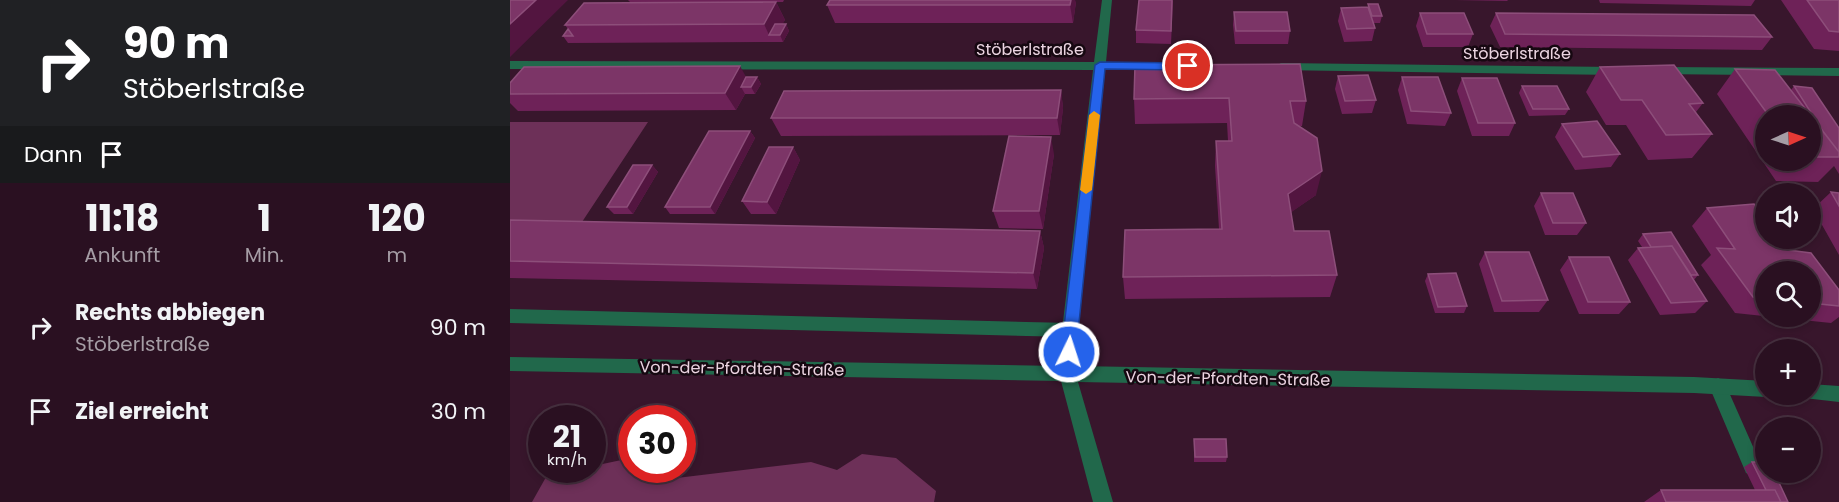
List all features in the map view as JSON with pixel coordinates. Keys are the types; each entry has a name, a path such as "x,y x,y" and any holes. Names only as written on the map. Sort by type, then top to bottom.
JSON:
{"street":[{"path":"1102,502 1068,375 1070,330 1107,0"},
{"name":"Stöberlstraße","path":"510,65 1168,66"},
{"name":"Stöberlstraße","path":"1273,67 1627,71"},
{"path":"1650,71 1839,72"},
{"path":"510,316 1070,330"},
{"name":"Von-der-Pfordten-Straße","path":"510,363 1755,388"},
{"path":"1718,386 1754,467"},
{"path":"1821,393 1839,394"}],"shaded area":[{"path":"510,122 648,122 582,222 510,222"},
{"path":"862,454 896,458 936,491 934,502 532,502 543,483 606,483 606,463 618,461 618,483 696,483 696,476 811,462 837,470"}],"building":[{"path":"510,0 536,0 510,24"},
{"path":"830,0 1071,0 1070,5 827,5"},
{"path":"1139,0 1172,0 1171,31 1136,30"},
{"path":"1807,0 1839,0 1839,32 1829,31"},
{"path":"776,2 764,24 565,25 584,3"},
{"path":"1368,4 1378,4 1382,16 1372,16"},
{"path":"1368,7 1375,28 1347,29 1341,8"},
{"path":"1234,12 1287,12 1290,31 1236,31"},
{"path":"1420,13 1464,13 1473,34 1427,34"},
{"path":"1496,13 1754,15 1772,37 1505,34"},
{"path":"775,24 786,24 780,35 769,35"},
{"path":"568,29 573,36 563,36"},
{"path":"1300,64 1306,101 1290,101 1294,123 1317,138 1322,171 1288,194 1294,231 1329,231 1337,275 1123,277 1125,230 1222,229 1216,141 1232,141 1229,98 1134,99 1135,65"},
{"path":"1674,65 1703,103 1689,104 1712,134 1666,135 1642,100 1621,100 1600,67"},
{"path":"740,66 725,93 510,94 510,83 524,67"},
{"path":"1735,69 1775,70 1802,105 1761,105"},
{"path":"1368,75 1376,100 1345,101 1338,76"},
{"path":"746,77 757,77 751,87 741,87"},
{"path":"1402,77 1438,77 1451,113 1411,111"},
{"path":"1462,78 1497,78 1515,123 1478,123"},
{"path":"1522,86 1557,86 1569,109 1533,109"},
{"path":"1794,86 1812,88 1839,128 1839,152 1821,128 1821,105 1806,105"},
{"path":"1061,90 1057,118 771,118 784,91"},
{"path":"1597,121 1620,154 1583,157 1562,124"},
{"path":"1821,129 1839,152 1839,157 1821,157"},
{"path":"709,131 750,131 710,207 665,207"},
{"path":"1009,136 1051,137 1039,211 993,211"},
{"path":"769,147 793,147 767,202 742,201"},
{"path":"633,165 652,165 627,207 607,207"},
{"path":"1831,192 1839,193 1839,206"},
{"path":"1541,193 1573,193 1586,223 1553,223"},
{"path":"1754,204 1755,249 1787,249 1811,253 1817,261 1755,261 1755,297 1753,297 1717,248 1735,249 1707,208"},
{"path":"510,220 1040,231 1033,273 510,261"},
{"path":"1671,232 1698,275 1691,275 1672,246 1651,247 1643,234"},
{"path":"1672,246 1707,301 1671,303 1638,248"},
{"path":"1485,252 1529,252 1548,300 1502,301"},
{"path":"1569,257 1609,257 1630,302 1588,302"},
{"path":"1821,266 1839,290 1839,306 1821,304"},
{"path":"1456,273 1467,306 1438,307 1428,274"},
{"path":"1194,439 1226,439 1227,457 1195,457"},
{"path":"1762,483 1779,483 1788,502 1781,502 1775,490 1766,490"},
{"path":"1661,490 1775,490 1781,502 1666,502"}],"slow traffic":[{"path":"1086,190 1094,115"}],"route":[{"path":"1069,352 1100,65 1188,66"}]}
